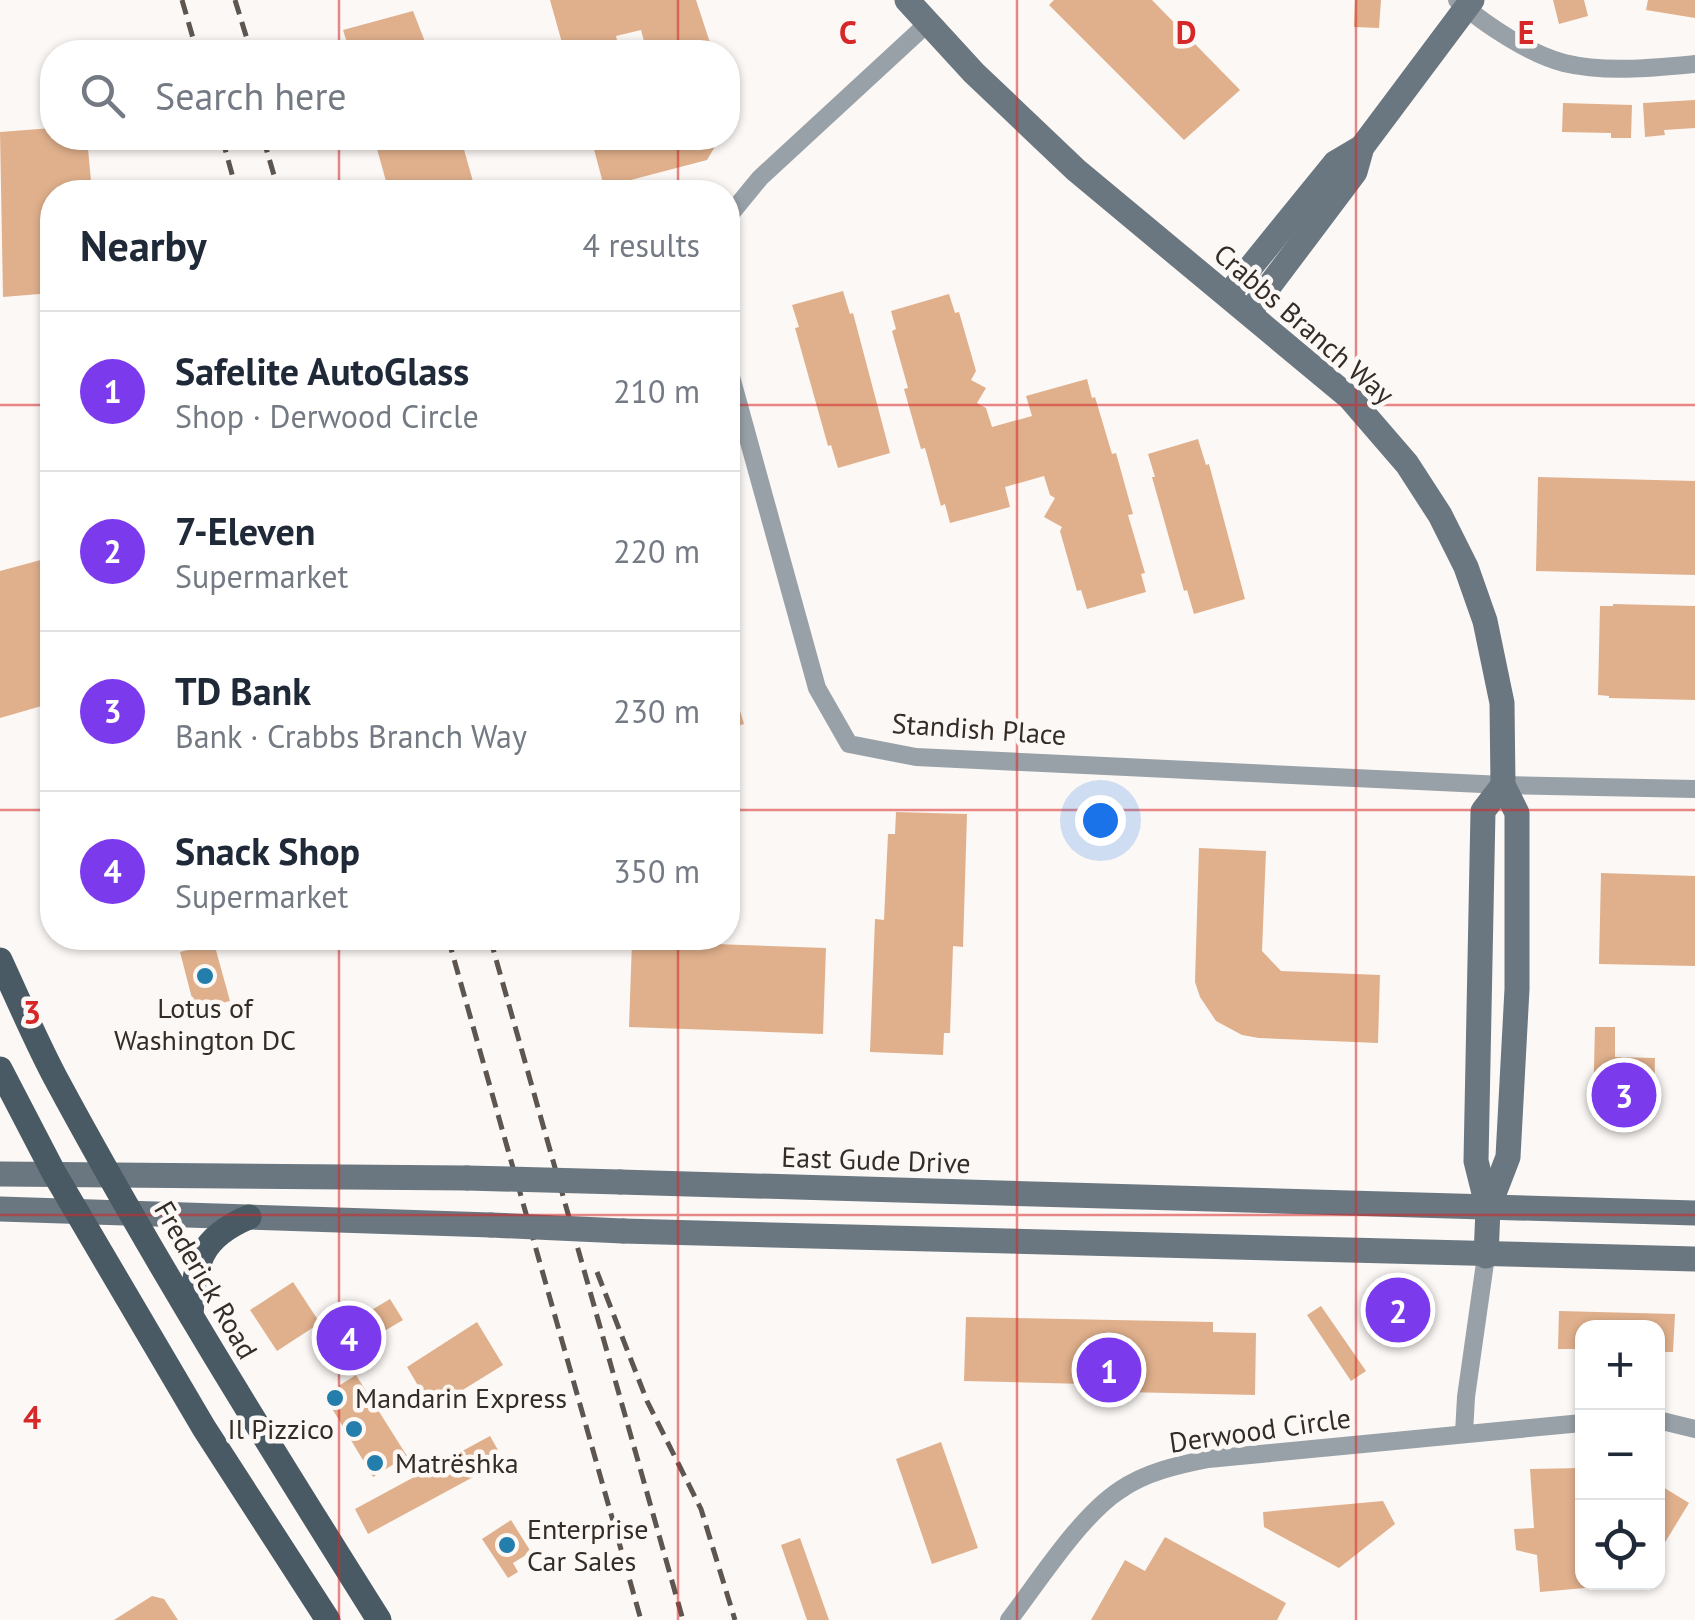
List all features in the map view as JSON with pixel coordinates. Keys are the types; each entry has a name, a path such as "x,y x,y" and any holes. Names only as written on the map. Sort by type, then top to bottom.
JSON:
{"main road":[{"name":"Crabbs Branch Way","path":"907,0 974,73 1076,170 1350,398 1407,464 1440,515 1466,567 1485,621 1502,703 1503,786 1517,813 1517,990 1508,1157 1488,1209"},
{"path":"1249,314 1356,172 1362,147 1465,3"},
{"path":"1228,296 1335,162 1362,147"},
{"name":"Crabbs Branch Way","path":"1488,1209 1476,1160 1483,811 1503,786"},
{"name":"Frederick Road","path":"0,960 54,1076 108,1174 245,1406 379,1620"},
{"path":"0,1069 54,1173 204,1428 328,1620"},
{"name":"East Gude Drive","path":"0,1174 467,1178 1695,1213"},
{"path":"0,1209 622,1231 1695,1259"},
{"path":"1486,1256 1488,1209"},
{"path":"191,1314 196,1269 203,1250 219,1232 249,1216"}],"street":[{"path":"1465,3 1505,36 1560,62 1598,68 1695,64"},
{"path":"740,202 760,178 928,24"},
{"name":"Standish Place","path":"740,409 817,688 850,744 916,757 1503,786 1695,789"},
{"path":"1464,1433 1486,1256"},
{"path":"1665,1422 1695,1429"},
{"name":"Derwood Circle","path":"1010,1620 1110,1497 1145,1476 1208,1459 1575,1424"}],"building":[{"path":"550,0 696,0 709,40 644,40 641,30 616,36 617,40 561,40"},
{"path":"1054,0 1152,0 1240,90 1184,140 1049,5"},
{"path":"1355,0 1381,0 1379,28 1354,27"},
{"path":"1553,0 1584,0 1588,16 1559,24"},
{"path":"1648,0 1695,0 1695,18 1646,10"},
{"path":"413,11 424,40 346,40 343,30"},
{"path":"1695,100 1695,128 1664,130 1665,135 1645,137 1643,103"},
{"path":"1563,103 1632,105 1631,138 1611,138 1611,133 1562,132"},
{"path":"40,129 40,150 88,150 91,180 40,180 40,294 3,297 0,132"},
{"path":"377,150 464,150 473,180 386,180"},
{"path":"594,150 713,150 707,160 631,180 602,180"},
{"path":"843,291 850,314 853,313 890,453 838,468 831,445 828,446 792,305"},
{"path":"949,294 955,313 959,312 976,371 971,380 986,388 977,403 986,408 992,427 1032,416 1026,396 1087,379 1112,454 1116,453 1133,514 1128,515 1145,573 1141,574 1146,592 1087,609 1081,590 1077,591 1062,527 1044,517 1055,498 1050,495 1044,476 1005,487 1010,507 950,523 945,504 941,506 925,448 921,449 904,389 908,388 892,331 896,329 891,311"},
{"path":"1198,439 1206,465 1209,464 1245,599 1194,614 1187,590 1184,591 1148,454"},
{"path":"1538,477 1695,481 1695,575 1536,571"},
{"path":"40,560 40,706 0,718 0,571"},
{"path":"1600,606 1695,606 1695,700 1598,695"},
{"path":"896,812 967,814 963,947 953,946 950,1033 944,1033 943,1055 870,1052 875,919 884,920 888,834 895,834"},
{"path":"1199,848 1266,851 1262,951 1281,971 1380,975 1378,1043 1259,1038 1242,1035 1216,1021 1195,982"},
{"path":"1601,873 1695,876 1695,966 1599,964"},
{"path":"740,945 826,948 823,1034 629,1027 632,950 740,950"},
{"name":"Lotus of Washington DC","path":"216,950 230,1001 195,1010 180,952"},
{"path":"1595,1027 1615,1027 1615,1057 1655,1058 1654,1107 1593,1106"},
{"path":"1400,1277 1430,1319 1395,1343 1366,1301"},
{"path":"293,1282 320,1323 277,1351 250,1310"},
{"path":"390,1299 403,1320 344,1355 331,1334"},
{"path":"1321,1306 1366,1371 1351,1381 1307,1315"},
{"path":"1559,1311 1675,1314 1673,1352 1665,1352 1665,1320 1575,1320 1575,1349 1558,1349"},
{"path":"966,1317 1213,1322 1213,1332 1256,1333 1255,1395 1125,1392 1125,1385 964,1381"},
{"path":"477,1322 503,1365 432,1409 407,1367"},
{"path":"356,1375 407,1456 373,1477 324,1395"},
{"path":"490,1436 498,1450 483,1458 488,1469 368,1534 355,1509"},
{"path":"941,1442 978,1548 932,1564 896,1459"},
{"path":"1575,1468 1575,1589 1540,1592 1537,1555 1516,1550 1514,1529 1534,1528 1530,1469"},
{"path":"1665,1488 1689,1503 1665,1542"},
{"path":"1383,1501 1395,1524 1339,1568 1264,1527 1263,1512"},
{"name":"Enterprise Car Sales","path":"511,1520 531,1552 513,1563 518,1572 508,1578 482,1539"},
{"path":"1165,1537 1286,1603 1277,1620 1091,1620 1125,1560 1145,1571"},
{"path":"800,1538 829,1620 807,1620 781,1545"},
{"path":"152,1596 164,1599 178,1620 114,1620"}],"railway":[{"path":"182,0 194,40"},
{"path":"235,0 247,40"},
{"path":"225,150 234,180"},
{"path":"267,150 275,180"},
{"path":"451,950 641,1620"},
{"path":"493,950 683,1620"},
{"path":"597,1272 647,1401 701,1509 735,1620"}],"place":[{"name":"Lotus of Washington DC","path":"205,976"},
{"name":"TD Bank","path":"1624,1095"},
{"name":"7-Eleven","path":"1398,1310"},
{"name":"Snack Shop","path":"349,1338"},
{"name":"Safelite AutoGlass","path":"1109,1370"},
{"name":"Mandarin Express","path":"335,1398"},
{"name":"Il Pizzico","path":"354,1429"},
{"name":"Matrëshka","path":"375,1463"},
{"name":"Enterprise Car Sales","path":"507,1545"}]}
